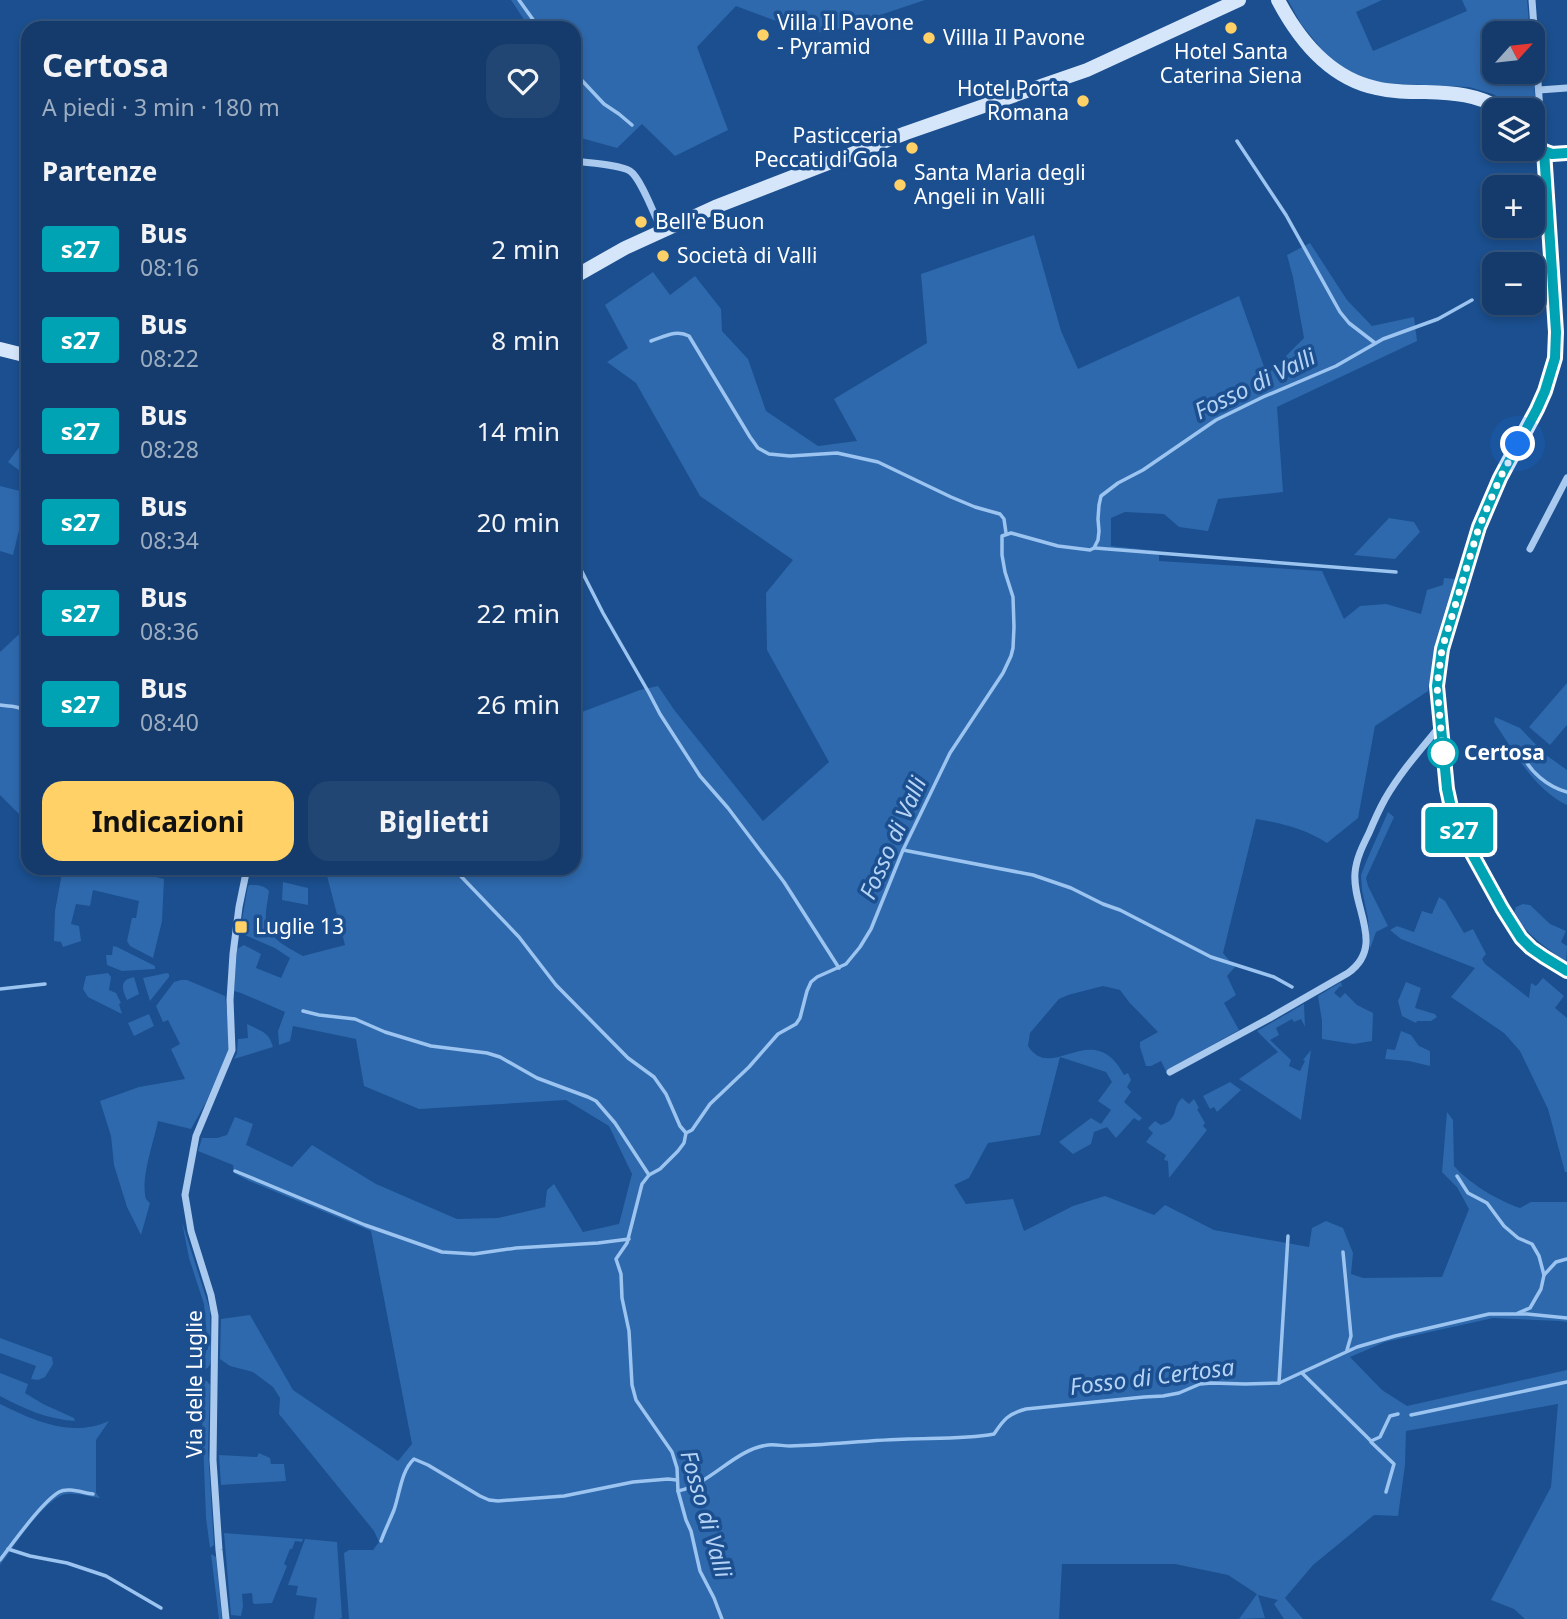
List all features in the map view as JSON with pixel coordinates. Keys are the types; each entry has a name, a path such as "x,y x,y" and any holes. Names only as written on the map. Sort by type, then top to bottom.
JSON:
{"main road":[{"path":"581,273 625,248 759,190 906,133 1087,70 1238,0"},
{"path":"1278,0 1309,46 1334,70 1350,80 1390,91 1461,93 1482,100"},
{"path":"1545,150 1552,154 1567,153"},
{"path":"0,349 21,354"}],"street":[{"path":"1532,0 1539,98"},
{"path":"1539,90 1567,88"},
{"path":"1539,161 1556,332 1555,358 1537,409 1500,478 1479,527 1442,649 1437,675 1447,789 1457,826 1521,938 1531,948 1567,971"},
{"path":"581,162 622,168 631,172 662,231"},
{"path":"1530,549 1567,478"},
{"path":"1170,1072 1348,973 1359,963 1364,954 1365,934 1355,880 1358,858 1390,790 1440,726"},
{"name":"Via delle Luglie","path":"226,1619 213,1452 215,1316 191,1231 184,1195 196,1136 232,1050 230,1000 233,954 246,875"}],"shaded area":[{"path":"511,0 925,0 838,29 815,33 736,6 697,47 728,130 675,156 642,124 617,148 581,138 581,21 525,21"},
{"path":"1288,0 1382,0 1356,12 1373,51 1467,11 1462,0 1527,0 1529,21 1482,21 1482,84 1534,84 1535,98 1499,98 1469,87 1381,83 1362,78 1328,57 1301,24"},
{"path":"1034,235 1061,331 1078,369 1239,296 1267,375 1304,338 1287,255 1310,243 1347,300 1372,326 1414,317 1417,341 1277,407 1283,492 1218,499 1208,531 1179,527 1164,514 1125,512 1111,518 1111,546 1159,551 1159,561 1322,571 1344,619 1360,606 1386,604 1421,614 1427,590 1443,585 1444,578 1456,579 1435,649 1428,691 1375,726 1358,818 1327,843 1293,827 1256,819 1223,953 1235,967 1227,976 1236,995 1224,1003 1239,1030 1166,1071 1161,1061 1146,1066 1140,1042 1158,1032 1120,990 1103,986 1059,999 1030,1033 1028,1046 1038,1056 1049,1058 1086,1050 1099,1051 1112,1058 1124,1075 1128,1073 1131,1080 1127,1087 1131,1092 1124,1102 1142,1118 1139,1121 1134,1118 1116,1138 1107,1127 1094,1132 1091,1144 1073,1154 1059,1142 1091,1118 1101,1124 1111,1110 1098,1101 1112,1082 1106,1072 1060,1057 1040,1135 988,1143 969,1178 954,1185 966,1204 1013,1199 1024,1231 1073,1206 1105,1196 1154,1215 1165,1205 1214,1230 1309,1247 1312,1228 1326,1221 1343,1228 1353,1253 1351,1274 1363,1278 1442,1277 1469,1209 1457,1187 1442,1172 1447,1112 1453,1120 1454,1166 1476,1185 1502,1201 1520,1208 1531,1202 1567,1202 1567,1322 1493,1318 1385,1342 1350,1357 1382,1390 1407,1406 1567,1370 1567,1619 1525,1619 1514,1609 1491,1600 1551,1487 1558,1404 1406,1431 1405,1465 1398,1516 1374,1515 1313,1565 1285,1598 1303,1619 1284,1619 1274,1604 1278,1600 1258,1595 1265,1618 1239,1619 1257,1594 1228,1575 1175,1564 1062,1564 1059,1619 349,1619 344,1553 349,1550 373,1550 379,1542 374,1531 279,1414 280,1398 273,1387 253,1372 230,1366 220,1359 221,1319 250,1315 293,1390 398,1461 412,1444 371,1231 249,1181 234,1173 233,1165 198,1151 202,1138 227,1135 235,1117 253,1124 246,1145 292,1167 312,1145 376,1184 457,1219 498,1218 545,1207 547,1190 554,1184 583,1232 619,1224 632,1174 609,1126 566,1100 419,1109 364,1086 356,1039 293,1026 290,1041 279,1045 278,1031 285,1012 234,991 237,949 244,945 261,954 256,968 281,978 290,958 245,935 241,925 248,886 260,886 269,891 266,920 271,933 303,956 345,945 327,875 581,875 581,712 658,686 763,821 829,762 767,650 766,593 793,560 700,496 636,383 607,362 628,348 605,305 653,272 670,295 695,276 721,309 722,331 748,359 766,411 818,446 857,441 834,399 927,343 921,274"},
{"path":"21,445 21,472 8,462"},
{"path":"0,486 21,491 21,522 13,555 0,551"},
{"path":"1389,518 1414,522 1420,532 1395,559 1354,555"},
{"path":"21,632 21,816 0,795 0,652"},
{"path":"1567,683 1567,725 1550,745 1529,727"},
{"path":"1495,717 1520,728 1546,755 1567,770 1567,805 1544,790 1526,769 1494,722"},
{"path":"1388,812 1394,817 1366,878 1388,926 1376,932 1370,949 1361,875"},
{"path":"62,875 148,875 164,879 162,921 153,958 130,946 127,941 139,901 93,890 90,906 76,904 71,924 79,926 81,941 63,947 61,942 54,941 55,911"},
{"path":"283,882 308,888 308,905 282,900"},
{"path":"1439,897 1445,901 1464,933 1473,929 1486,954 1482,959 1485,964 1529,998 1531,983 1536,986 1543,978 1564,996 1555,1008 1567,1018 1567,1172 1548,1109 1520,1051 1504,1033 1451,997 1475,968 1401,939 1390,930 1397,926 1414,932 1422,911 1432,914"},
{"path":"1530,905 1550,924 1566,931 1561,942 1567,946 1566,962 1524,928 1514,913 1516,907"},
{"path":"113,946 155,966 155,969 122,971 107,965 106,955 112,955"},
{"path":"108,973 111,977 109,990 116,993 122,1014 88,997 83,989 86,976"},
{"path":"167,973 169,977 150,1001 143,978"},
{"path":"134,977 139,994 127,1000 123,986 126,980"},
{"path":"181,980 225,996 229,1051 191,1129 158,1121 145,1177 145,1196 150,1203 141,1235 127,1207 114,1165 111,1136 100,1101 139,1087 185,1079 171,1049 180,1044 168,1020 163,1022 156,1006 174,982"},
{"path":"1341,982 1342,987 1334,993 1340,998 1345,993 1357,1005 1373,1013 1372,1041 1354,1044 1322,1039 1318,996"},
{"path":"1406,982 1421,988 1415,1008 1437,1017 1431,1021 1416,1023 1402,1016 1398,1001"},
{"path":"1304,1004 1305,1027 1301,1019 1294,1022 1292,1019 1276,1028 1279,1035 1270,1040 1291,1060 1289,1066 1300,1071 1305,1061 1303,1060 1311,1050 1301,1120 1239,1079 1278,1052 1257,1031"},
{"path":"149,1014 154,1026 134,1036 128,1023"},
{"path":"247,1024 266,1035 273,1047 234,1059 238,1039 248,1038"},
{"path":"1401,1031 1411,1035 1419,1046 1430,1051 1430,1066 1385,1059 1387,1049 1395,1050"},
{"path":"1230,1082 1241,1090 1217,1112 1214,1107 1210,1109 1203,1096"},
{"path":"1182,1098 1189,1104 1194,1099 1205,1123 1203,1126 1207,1130 1169,1178 1168,1161 1164,1160 1166,1155 1146,1142 1153,1133 1148,1128 1155,1121 1161,1125 1171,1120"},
{"path":"182,1222 210,1310 211,1359 208,1368 204,1370 198,1370 203,1365 208,1349 204,1304 189,1258"},
{"path":"0,1338 52,1357 53,1364 45,1377 31,1379 36,1366 0,1353"},
{"path":"0,1373 28,1384 25,1393 74,1418 75,1421 36,1413 0,1396"},
{"path":"198,1378 210,1385 208,1450 214,1545 210,1548 206,1518 201,1388 197,1385"},
{"path":"0,1404 26,1416 67,1428 95,1426 109,1421 96,1440 96,1493 100,1498 67,1494 50,1503 0,1565"},
{"path":"259,1453 270,1458 271,1464 284,1464 286,1481 221,1485 219,1455 257,1457"},
{"path":"224,1533 303,1539 302,1542 295,1541 290,1549 284,1564 287,1566 272,1603 255,1604 252,1593 242,1594 241,1616 231,1615"},
{"path":"305,1539 337,1542 342,1618 314,1619 317,1598 296,1595 298,1586 288,1585"},
{"path":"211,1554 216,1557 222,1619 219,1619"}],"waterway":[{"path":"519,0 534,21"},
{"path":"581,79 604,104 632,125"},
{"path":"1237,141 1286,215 1340,312 1349,323 1375,343"},
{"name":"Fosso di Valli","path":"722,1619 700,1571 678,1491 677,1468 672,1452 636,1400 632,1385 629,1331 622,1298 621,1274 616,1259 627,1243 642,1184 678,1151 684,1143 686,1133 692,1130 710,1104 749,1067 778,1034 796,1024 811,982 846,964 871,929 903,850 950,753 1003,673 1011,656 1013,597 1005,572 1002,536 1011,533 1058,546 1090,550 1094,548 1098,540 1101,496 1118,483 1143,470 1216,420 1336,366 1383,339 1438,319 1472,300"},
{"path":"651,341 675,333 689,336 750,437 758,448 769,454 790,456 837,453 878,462 951,497 1000,514 1004,519 1006,533"},
{"path":"1095,548 1396,572"},
{"path":"581,570 660,714 700,776 784,882 839,968"},
{"path":"0,705 21,709"},
{"path":"1522,754 1540,778 1567,792"},
{"path":"903,850 1033,875 1071,888 1211,957 1274,977 1292,987"},
{"path":"460,875 519,937 556,985 628,1058 654,1077 686,1133"},
{"path":"0,989 45,984"},
{"path":"303,1011 355,1019 385,1032 431,1046 487,1053 500,1057 537,1078 588,1097 596,1101 615,1123 649,1175"},
{"path":"235,1171 365,1225 442,1252 474,1254 629,1239"},
{"name":"Fosso di Certosa","path":"1457,1176 1468,1193 1487,1203 1504,1226 1518,1238 1532,1244 1539,1256 1544,1275 1541,1289 1530,1308 1518,1313"},
{"path":"1279,1383 1288,1236"},
{"path":"1343,1252 1351,1336 1347,1350"},
{"name":"Fosso di Certosa","path":"1544,1275 1556,1262 1567,1259"},
{"name":"Fosso di Certosa","path":"678,1491 701,1481 745,1453 768,1445 962,1438 994,1434 1007,1418 1026,1409 1163,1396 1200,1384 1279,1383 1357,1347 1489,1314 1567,1318"},
{"path":"1302,1373 1371,1441 1380,1437 1390,1416 1398,1414"},
{"path":"1411,1415 1567,1382"},
{"path":"1371,1442 1394,1464 1386,1492"},
{"path":"381,1541 404,1476 414,1459 480,1496 498,1501 564,1496 633,1482 677,1480"},
{"path":"0,1560 36,1513 59,1492 71,1490 93,1494"},
{"path":"8,1549 67,1563 106,1576 161,1608"}],"bus line":[{"name":"s27","path":"1567,153 1552,154 1544,151 1556,332 1554,363 1537,409 1500,478 1479,527 1442,649 1437,675 1447,789 1454,821 1521,938 1531,948 1567,971"}],"place":[{"name":"Hotel Santa Caterina Siena","path":"1231,28"},
{"name":"Villa Il Pavone - Pyramid","path":"763,35"},
{"name":"Villla Il Pavone","path":"929,38"},
{"name":"Hotel Porta Romana","path":"1083,101"},
{"name":"Pasticceria Peccati di Gola","path":"912,148"},
{"name":"Santa Maria degli Angeli in Valli","path":"900,185"},
{"name":"Bell'e Buon","path":"641,222"},
{"name":"Società di Valli","path":"663,256"},
{"name":"Certosa","path":"1443,753"},
{"name":"Luglie 13","path":"241,927"}],"route":[{"path":"1443,753 1437,686 1442,649 1479,527 1518,444"}]}
